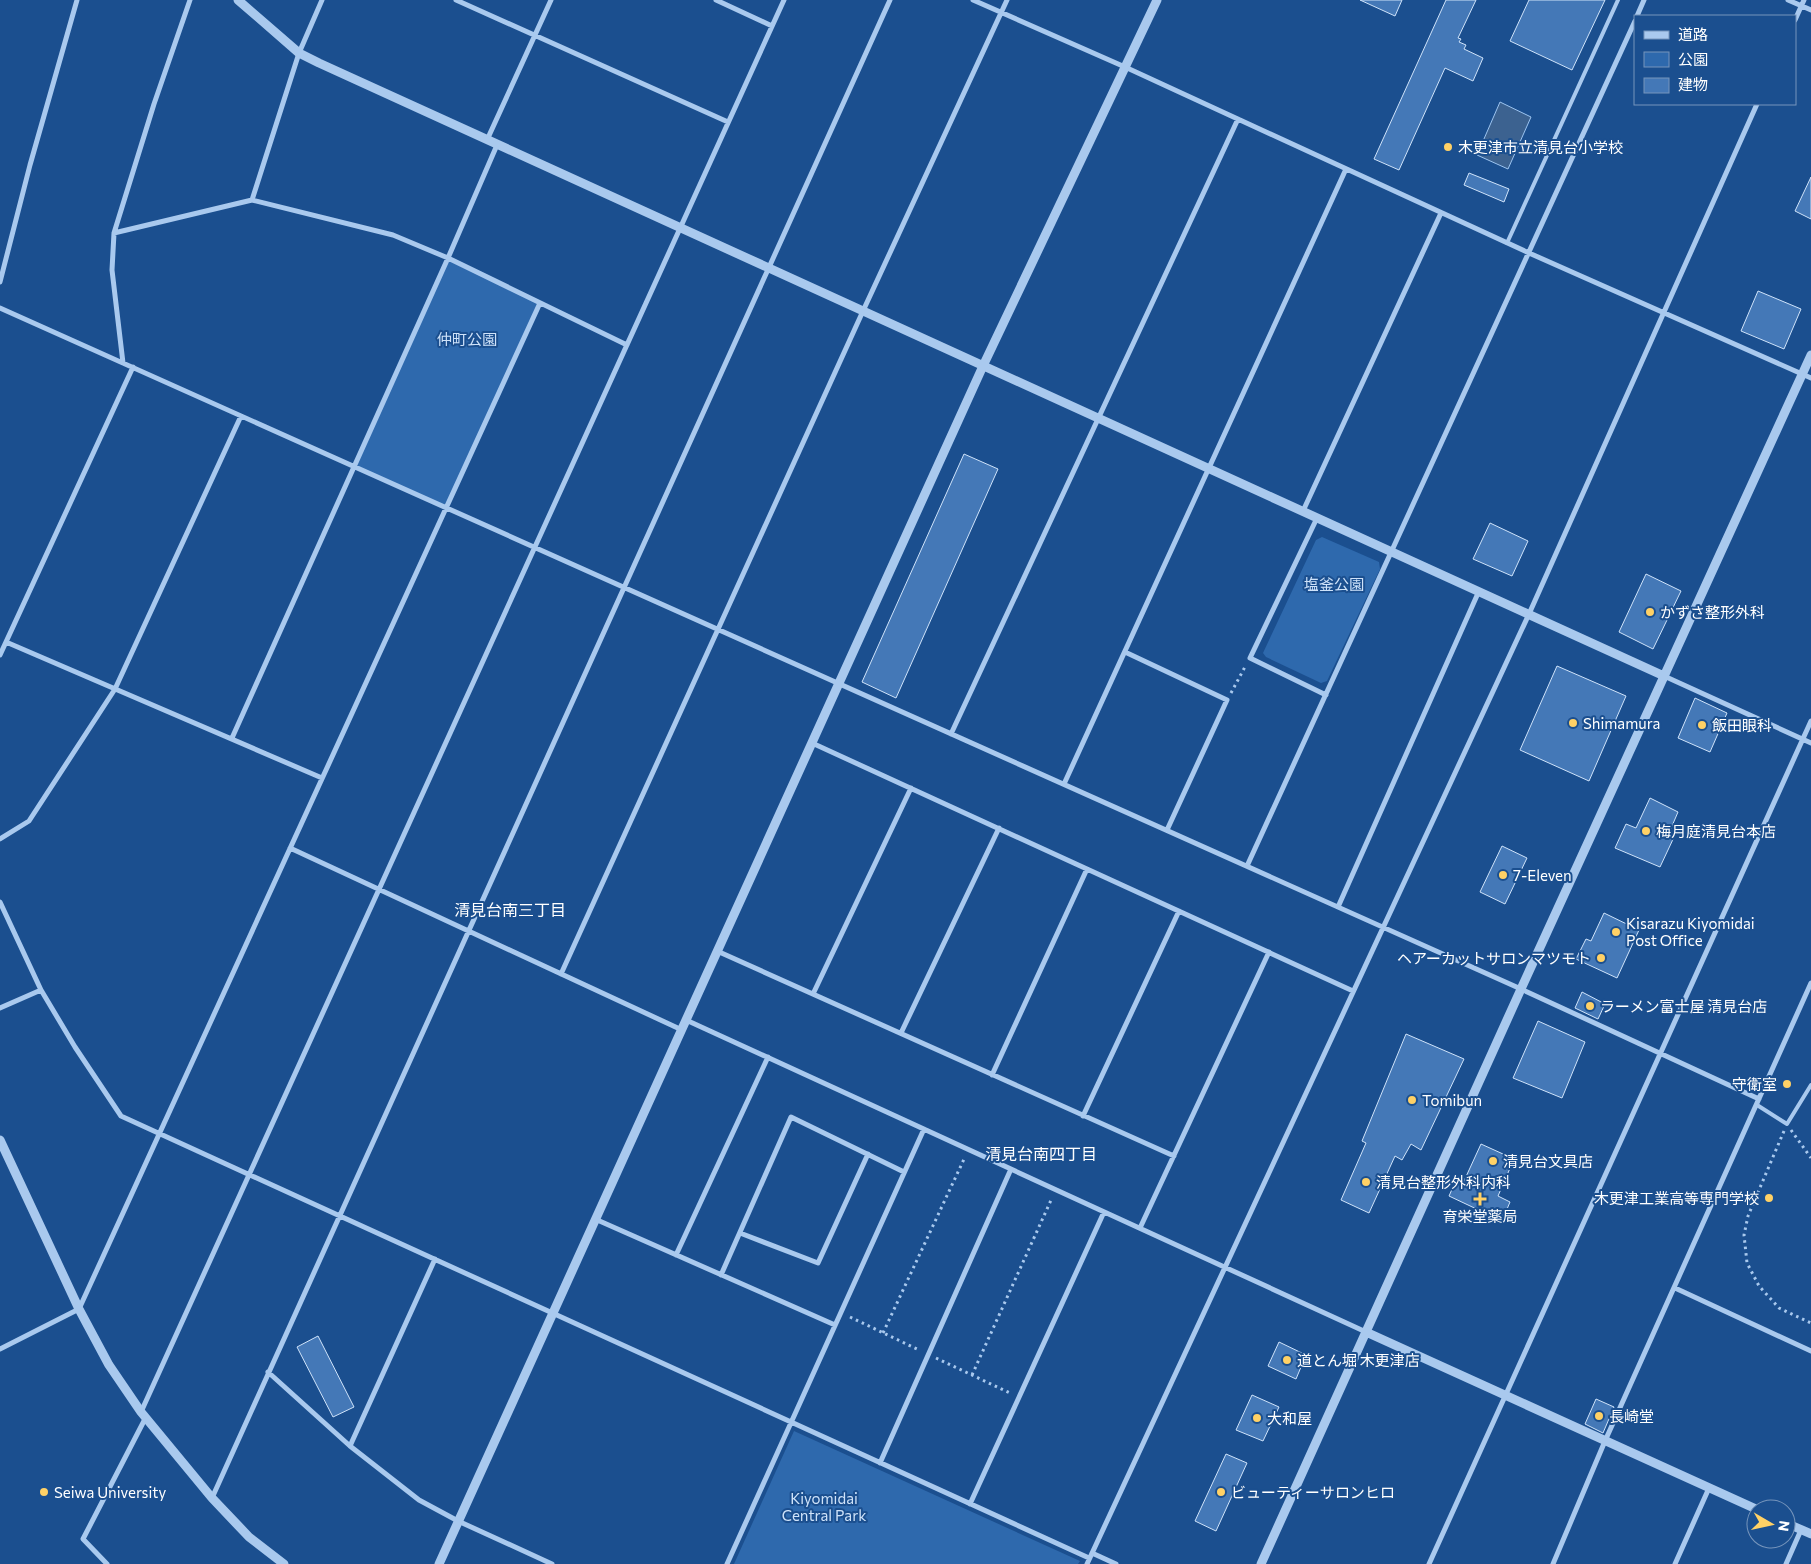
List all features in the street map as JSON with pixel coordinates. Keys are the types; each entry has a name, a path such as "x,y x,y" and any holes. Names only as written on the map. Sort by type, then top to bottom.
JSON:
{"street":[{"path":"0,282 30,165 77,0"},
{"path":"122,363 112,270 114,233 154,104 190,0"},
{"path":"238,0 299,53 1811,743"},
{"path":"252,200 299,53 322,0"},
{"path":"456,0 728,122"},
{"path":"487,140 551,0"},
{"path":"716,0 772,26"},
{"path":"107,1564 83,1539 144,1415 250,1174 784,0"},
{"path":"212,1498 890,0"},
{"path":"973,0 1125,67 1507,243 1807,375"},
{"path":"561,974 862,311 1007,0"},
{"path":"439,1564 983,366 1157,0"},
{"path":"1637,15 1644,0"},
{"path":"1788,0 1802,3 1811,10"},
{"path":"1796,18 1802,3"},
{"path":"1247,866 1634,23"},
{"path":"1087,1564 1529,614 1757,105"},
{"path":"951,734 1238,120"},
{"path":"232,738 497,145"},
{"path":"1064,784 1346,170"},
{"path":"114,233 252,200 393,235 448,258 627,345"},
{"path":"1303,511 1441,213"},
{"path":"0,1349 79,1309 540,303"},
{"path":"0,308 1521,988 1759,1099"},
{"path":"1261,1564 1664,676 1807,375 1811,355"},
{"path":"0,655 133,367"},
{"path":"0,839 29,821 115,689 241,416"},
{"path":"1317,518 1250,658 1326,695"},
{"path":"1338,906 1479,591"},
{"path":"6,642 322,778"},
{"path":"1125,652 1227,700 1167,830"},
{"path":"1429,1564 1811,721"},
{"path":"812,743 1353,991"},
{"path":"813,994 910,788"},
{"path":"901,1033 999,828"},
{"path":"290,848 682,1030"},
{"path":"992,1075 1087,869"},
{"path":"0,902 41,990 121,1116 970,1504 1091,1556 1116,1564"},
{"path":"1083,1116 1179,911"},
{"path":"717,951 1174,1156"},
{"path":"1140,1228 1269,952"},
{"path":"1553,1564 1605,1441 1811,983"},
{"path":"0,1008 41,990"},
{"path":"686,1020 1746,1504"},
{"path":"676,1254 768,1057"},
{"path":"721,1275 792,1117 904,1172"},
{"path":"727,1564 924,1129"},
{"path":"0,1140 79,1309 109,1365 144,1415 212,1498 249,1537 284,1564"},
{"path":"740,1233 818,1263 868,1154"},
{"path":"880,1463 1011,1169"},
{"path":"970,1504 1104,1212"},
{"path":"596,1219 835,1325"},
{"path":"350,1446 435,1259"},
{"path":"1674,1288 1811,1351"},
{"path":"268,1372 350,1446 419,1500 458,1521 552,1564"},
{"path":"1675,1564 1710,1488"},
{"path":"1796,1528 1811,1534"},
{"path":"1786,1564 1801,1530"}],"lane":[{"path":"1507,243 1618,0"},
{"path":"1757,1104 1787,1124 1811,1085"}],"path":[{"path":"1227,700 1250,658"},
{"path":"1787,1124 1811,1158"},
{"path":"1787,1124 1748,1216 1744,1235 1747,1263 1758,1286 1779,1308 1811,1323"},
{"path":"883,1333 968,1150"},
{"path":"972,1375 1056,1190"},
{"path":"840,1313 1019,1398"}],"green space":[{"name":"仲町公園","path":"448,258 540,303 446,507 354,466"},
{"name":"塩釜公園","path":"1322,537 1379,562 1380,569 1327,681 1321,683 1266,657 1263,653 1316,540"},
{"name":"Kiyomidai Central Park","path":"794,1431 1080,1561 1078,1564 734,1564"}],"shaded area":[{"path":"1500,102 1531,117 1508,169 1477,155"}],"building":[{"path":"1360,0 1402,0 1395,16"},
{"path":"1446,0 1476,0 1458,38 1461,39 1459,42 1466,45 1464,49 1483,58 1473,81 1445,68 1399,170 1374,159"},
{"path":"1529,0 1605,0 1572,70 1510,41"},
{"path":"1469,173 1509,189 1504,202 1464,185"},
{"path":"1811,177 1811,219 1795,211"},
{"path":"1758,291 1801,309 1784,349 1741,331"},
{"path":"964,454 998,469 896,698 862,682"},
{"path":"1490,523 1528,541 1512,576 1473,559"},
{"name":"かずさ整形外科","path":"1646,574 1681,591 1653,649 1619,632"},
{"name":"Shimamura","path":"1557,666 1626,696 1589,781 1520,750"},
{"name":"飯田眼科","path":"1695,698 1727,713 1710,752 1678,738"},
{"name":"梅月庭清見台本店","path":"1650,798 1678,812 1669,833 1675,835 1660,867 1615,848 1626,824 1636,828"},
{"name":"7-Eleven","path":"1502,846 1527,858 1505,904 1480,892"},
{"path":"1604,913 1639,930 1617,978 1576,959 1586,939 1591,941"},
{"name":"ラーメン富士屋 清見台店","path":"1582,992 1605,1004 1598,1019 1575,1008"},
{"path":"1538,1021 1585,1042 1562,1098 1513,1078"},
{"name":"Tomibun","path":"1406,1034 1464,1059 1421,1150 1411,1144 1402,1160 1395,1156 1369,1213 1341,1200 1366,1143 1362,1141"},
{"path":"1481,1144 1514,1159 1498,1196 1510,1202 1502,1221 1449,1196 1457,1178 1464,1181"},
{"path":"318,1336 354,1407 333,1417 297,1347"},
{"name":"道とん堀 木更津店","path":"1279,1342 1306,1355 1296,1379 1268,1366"},
{"name":"大和屋","path":"1252,1395 1279,1407 1263,1441 1236,1430"},
{"name":"長崎堂","path":"1596,1399 1614,1407 1603,1433 1585,1424"},
{"name":"ビューティーサロンヒロ","path":"1226,1454 1247,1463 1216,1531 1195,1521"}],"place":[{"name":"木更津市立清見台小学校","path":"1448,147"},
{"name":"かずさ整形外科","path":"1650,612"},
{"name":"Shimamura","path":"1573,723"},
{"name":"飯田眼科","path":"1702,725"},
{"name":"梅月庭清見台本店","path":"1646,831"},
{"name":"7-Eleven","path":"1503,875"},
{"name":"Kisarazu Kiyomidai Post Office","path":"1616,932"},
{"name":"ヘアーカットサロンマツモト","path":"1601,958"},
{"name":"ラーメン富士屋 清見台店","path":"1590,1006"},
{"name":"守衛室","path":"1787,1084"},
{"name":"Tomibun","path":"1412,1100"},
{"name":"清見台文具店","path":"1493,1161"},
{"name":"清見台整形外科内科","path":"1366,1182"},
{"name":"木更津工業高等専門学校","path":"1769,1198"},
{"name":"育栄堂薬局","path":"1480,1199"},
{"name":"道とん堀 木更津店","path":"1287,1360"},
{"name":"長崎堂","path":"1599,1416"},
{"name":"大和屋","path":"1257,1418"},
{"name":"Seiwa University","path":"44,1492"},
{"name":"ビューティーサロンヒロ","path":"1221,1492"}],"district":[{"name":"清見台南三丁目","path":"510,909"},
{"name":"清見台南四丁目","path":"1041,1153"}]}
